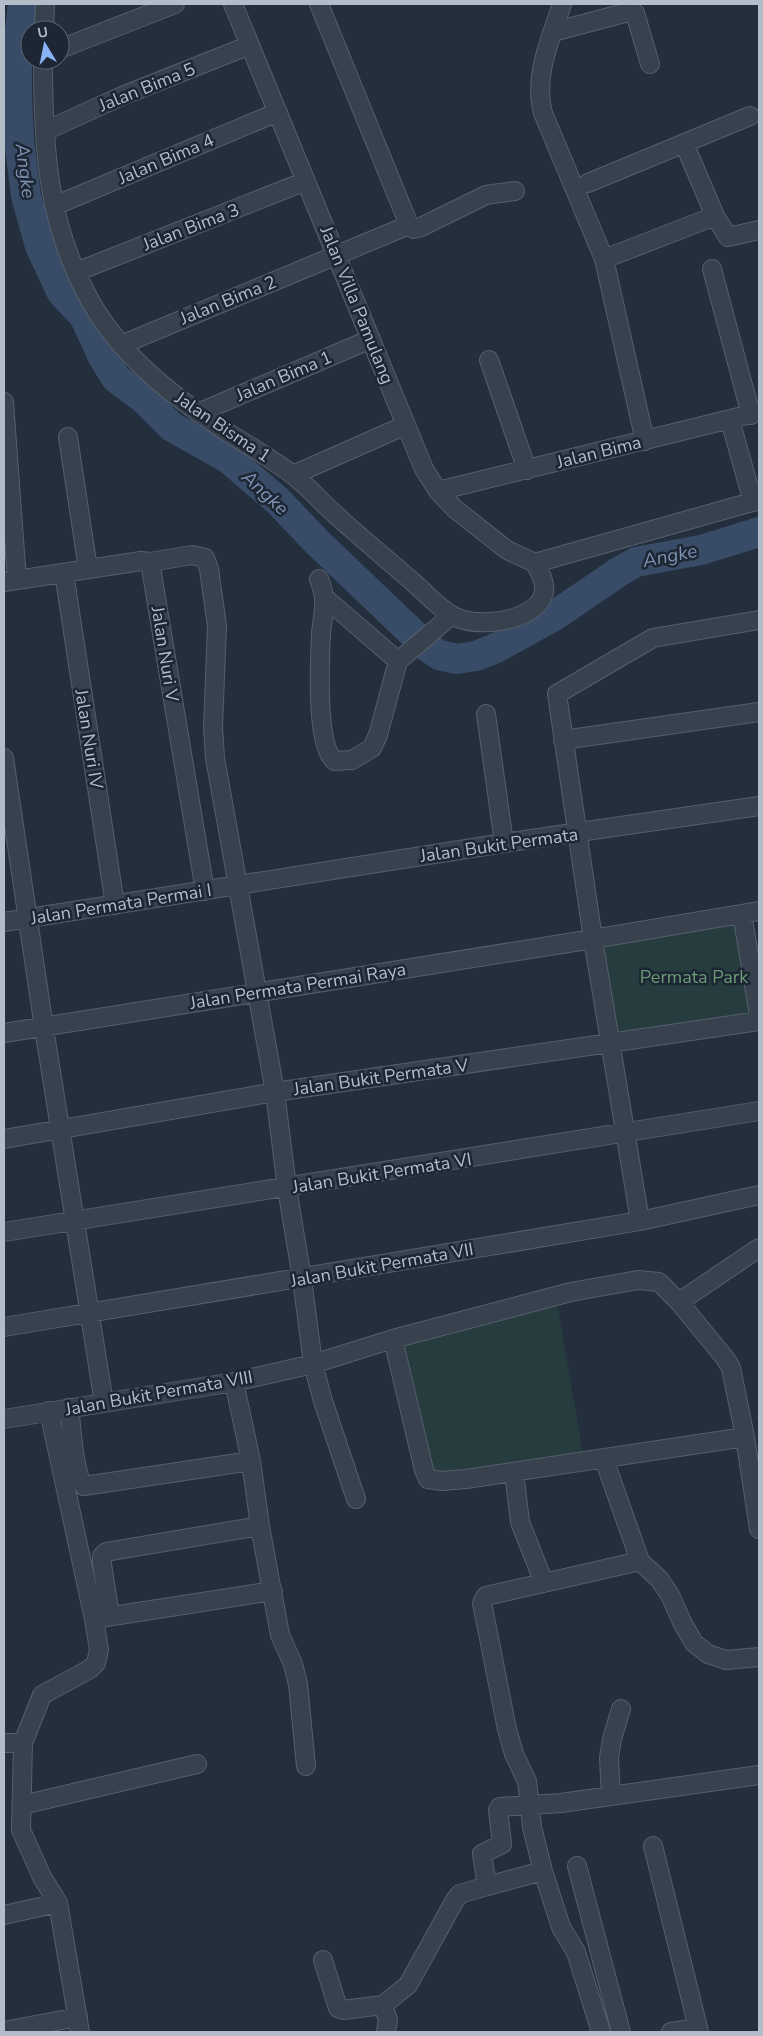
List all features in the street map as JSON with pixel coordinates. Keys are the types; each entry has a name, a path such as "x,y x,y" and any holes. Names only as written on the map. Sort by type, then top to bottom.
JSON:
{"street":[{"path":"44,20 45,4"},
{"path":"70,46 175,4"},
{"name":"Jalan Villa Pamulang","path":"233,4 424,469 438,491 455,509 507,550 535,563"},
{"path":"319,4 410,225"},
{"path":"562,4 544,61 540,101 604,259 645,441"},
{"path":"553,32 632,10 635,13 650,64"},
{"name":"Jalan Bima 5","path":"44,131 122,96 250,45"},
{"name":"Jalan Bisma 1","path":"43,70 46,168 54,206 67,251 92,304 121,345 155,380 198,413 293,475 446,621 494,622 515,618 533,608 540,601 545,590 541,574 535,563"},
{"name":"Jalan Bima 4","path":"54,206 278,112"},
{"path":"588,183 750,116"},
{"path":"684,144 715,216 728,237 759,230"},
{"name":"Jalan Bima 3","path":"76,272 306,182"},
{"name":"Jalan Bima 2","path":"121,345 410,225 415,229 486,195 515,191"},
{"path":"604,259 715,216"},
{"path":"712,269 755,414"},
{"name":"Jalan Bima 1","path":"198,413 371,339"},
{"path":"489,360 527,470"},
{"path":"4,402 11,581 192,555 201,556 208,562 217,626 213,727 215,758 275,1092 313,1364 323,1402 356,1499"},
{"name":"Jalan Bima","path":"438,491 755,414"},
{"path":"535,563 756,501 730,420"},
{"path":"293,475 406,425"},
{"path":"68,437 88,569"},
{"name":"Jalan Nuri V","path":"150,562 205,891"},
{"name":"Jalan Nuri IV","path":"64,573 115,905"},
{"path":"319,579 324,597 321,634 321,723 324,746 330,758 335,761 352,760 372,748 378,736 404,656 446,621"},
{"path":"324,597 404,656"},
{"path":"640,1221 593,939 557,694 653,638 759,620"},
{"path":"563,740 759,712"},
{"path":"486,714 504,843"},
{"path":"4,758 44,1028 104,1404"},
{"name":"Jalan Bukit Permata","path":"238,885 504,843 759,806"},
{"name":"Jalan Permata Permai I","path":"4,922 238,885"},
{"path":"751,912 759,1015"},
{"name":"Jalan Permata Permai Raya","path":"4,1033 751,912"},
{"name":"Jalan Bukit Permata V","path":"4,1139 275,1092 759,1022"},
{"name":"Jalan Bukit Permata VI","path":"4,1232 759,1111"},
{"name":"Jalan Bukit Permata VII","path":"4,1327 302,1279 640,1221 759,1195"},
{"path":"679,1302 759,1251"},
{"name":"Jalan Bukit Permata VIII","path":"4,1419 234,1382 313,1364 393,1339 571,1292 638,1280 659,1282 679,1302 726,1358 731,1368 745,1437 759,1529"},
{"path":"393,1339 424,1470 428,1479 442,1481 466,1479 745,1437"},
{"path":"234,1382 251,1461 260,1526 280,1635 293,1664 298,1684 306,1766"},
{"path":"69,1408 77,1468 80,1481 84,1486 251,1461"},
{"path":"49,1412 102,1618"},
{"path":"604,1459 640,1561 660,1580 670,1595 683,1624 694,1642 708,1654 726,1660 759,1657"},
{"path":"514,1472 520,1522 544,1583"},
{"path":"4,2031 79,2025 58,1903 22,1836 23,1743 42,1695 90,1669 96,1663 102,1618 102,1556 106,1552 260,1526"},
{"path":"601,2032 576,1952 561,1927 543,1872 532,1826 527,1781 514,1754 507,1729 482,1603 486,1596 640,1561"},
{"path":"102,1618 273,1592"},
{"path":"611,1796 609,1758 612,1739 621,1709"},
{"path":"4,1743 23,1743"},
{"path":"22,1805 198,1764"},
{"path":"487,1886 482,1854 502,1844 498,1810 500,1807 561,1803 759,1775"},
{"path":"653,1846 698,2030 671,2032"},
{"path":"577,1866 621,2032"},
{"path":"322,1960 338,2008 343,2010 383,2005 408,1985 460,1894 543,1872"},
{"path":"4,1915 58,1903"},
{"path":"383,2005 388,2020 386,2032"}],"green space":[{"name":"Permata Park","path":"742,914 759,1015 611,1044 593,939"},
{"path":"556,1296 583,1455 429,1483 390,1341"}],"waterway":[{"name":"Angke","path":"23,4 17,58 17,97 19,140 26,196 40,246 62,293 84,316 103,357 116,378 144,399 172,427 229,459 278,501 317,542 426,646 439,655 457,659 476,656 496,648 554,616 636,562 701,550 759,532"}]}
